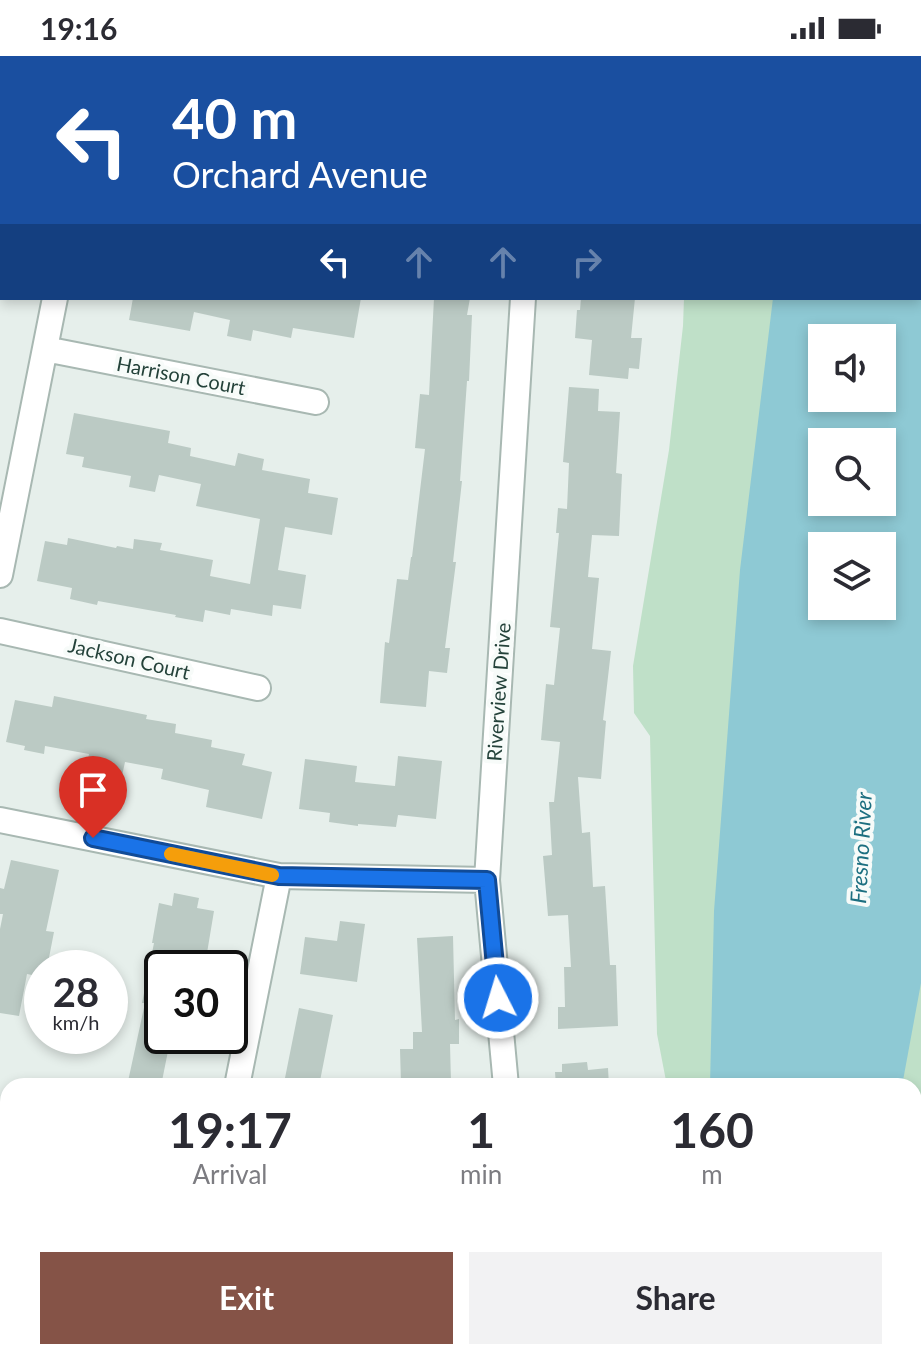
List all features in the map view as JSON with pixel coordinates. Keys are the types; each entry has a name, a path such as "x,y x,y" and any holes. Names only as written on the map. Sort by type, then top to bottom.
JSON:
{"street":[{"path":"0,575 55,300"},
{"name":"Riverview Drive","path":"505,1078 487,880 523,300"},
{"name":"Harrison Court","path":"45,349 316,402"},
{"name":"Jackson Court","path":"0,631 258,688"},
{"path":"0,820 279,876 487,880"},
{"path":"239,1078 279,876"}],"green space":[{"path":"684,300 921,300 921,1078 665,1078 657,1034 650,736 634,713 633,666 669,450"}],"water":[{"name":"Fresno River","path":"773,300 921,300 921,983 903,1078 710,1078 714,911 740,570"}],"building":[{"path":"133,300 361,300 354,338 293,328 291,338 253,330 251,341 227,336 230,320 194,312 190,331 129,320"},
{"path":"434,300 470,300 467,315 472,315 462,481 445,648 450,648 447,673 429,671 426,707 380,703 385,642 389,643 397,579 408,580 412,557 425,449 415,448 420,394 429,395"},
{"path":"581,300 635,300 631,338 642,338 639,369 629,368 628,379 589,375 592,340 575,338 577,310 580,310"},
{"path":"569,387 599,389 598,411 620,412 616,473 622,474 619,536 592,535 588,577 599,578 592,649 611,651 603,720 606,721 601,779 578,777 582,833 590,832 593,887 605,886 610,965 616,965 618,1026 558,1029 558,1007 565,1007 564,967 571,967 568,915 548,916 543,856 552,855 549,802 554,802 560,742 541,740 546,684 554,685 560,628 550,627 559,533 556,533 558,508 567,509 569,463 563,462"},
{"path":"74,413 170,431 168,443 191,448 190,456 235,466 238,453 264,459 262,470 310,479 308,493 338,498 332,535 285,527 278,570 306,575 301,609 273,605 272,616 231,609 230,615 205,610 203,622 98,601 97,605 70,599 72,588 37,581 45,541 67,545 68,538 133,549 134,539 162,543 160,550 213,560 210,576 250,584 260,519 196,506 201,484 159,475 155,492 129,487 131,476 82,467 84,457 66,454"},
{"path":"54,696 147,715 146,719 176,724 175,733 212,740 211,747 245,754 242,765 272,772 262,819 206,807 209,790 161,779 163,769 125,762 122,776 86,769 89,754 45,746 44,754 6,742 15,700 52,707"},
{"path":"398,756 442,761 436,819 398,815 396,827 358,826 329,822 330,813 299,809 305,759 357,766 355,782 395,786"},
{"path":"11,860 59,870 46,931 54,932 50,950 24,950 24,990 19,1016 0,1013 0,929 3,914 0,914 0,888 4,889"},
{"path":"174,893 199,898 197,908 214,911 208,950 153,950 159,903 172,906"},
{"path":"340,921 365,924 357,982 300,974 305,937 337,941"},
{"path":"453,936 455,1020 459,1019 459,1044 450,1044 451,1078 401,1078 400,1049 413,1049 413,1032 422,1032 417,938"},
{"path":"144,1008 144,1054 167,1054 163,1078 129,1078"},
{"path":"299,1008 333,1015 321,1078 285,1078"},
{"path":"587,1062 588,1070 608,1068 609,1078 555,1078 555,1072 562,1072 562,1064"}],"slow traffic":[{"path":"171,854 272,875"}],"route":[{"path":"93,838 279,876 487,880 498,998"}]}
